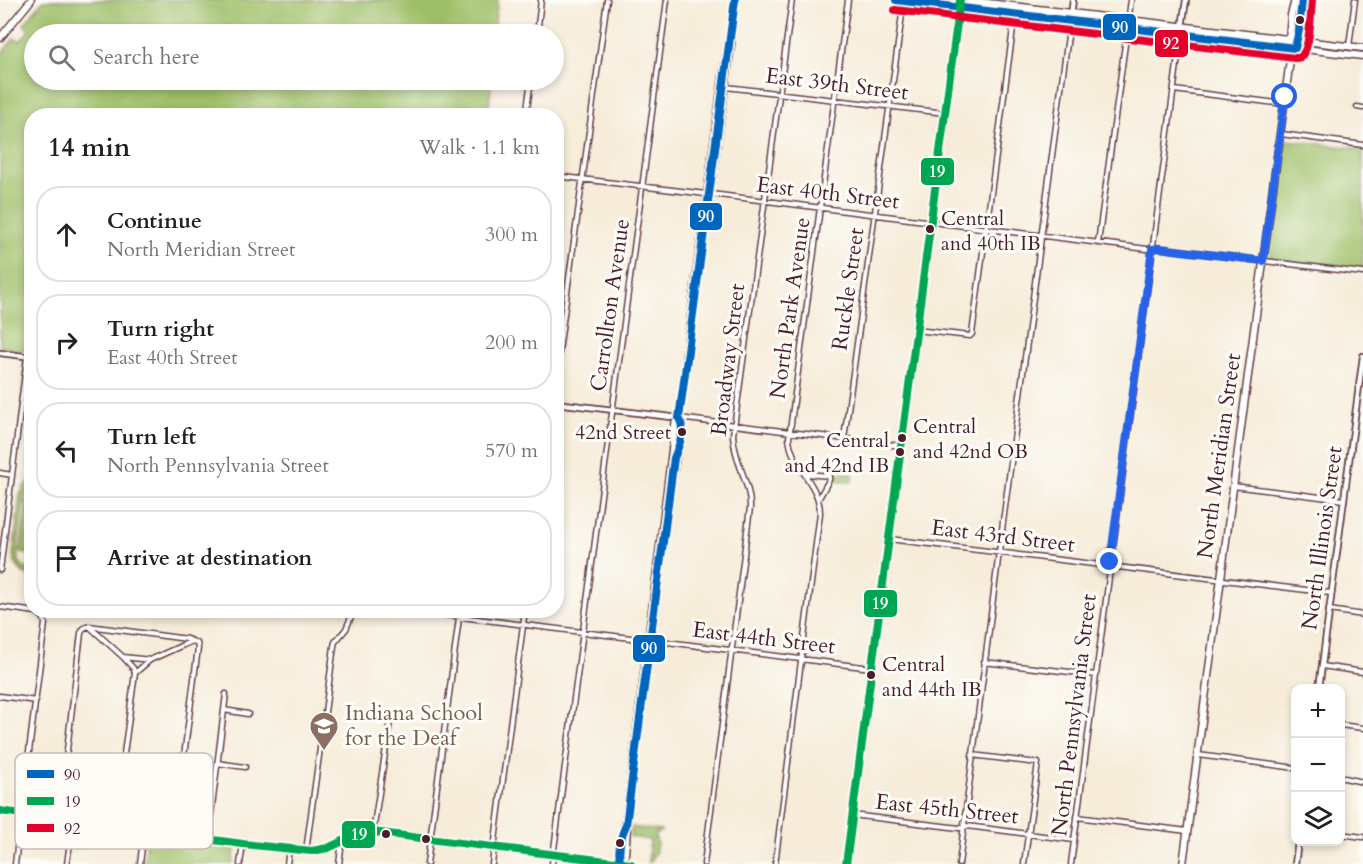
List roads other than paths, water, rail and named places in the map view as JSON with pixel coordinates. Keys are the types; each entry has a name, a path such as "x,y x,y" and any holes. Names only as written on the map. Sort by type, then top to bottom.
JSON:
{"main road":[{"path":"0,38 31,0"},
{"path":"709,194 721,86 735,0"},
{"path":"896,0 1363,56"},
{"path":"846,864 930,223 962,0 1363,48"},
{"name":"North Meridian Street","path":"1292,49 1289,39 1295,0"},
{"name":"North Meridian Street","path":"1183,864 1292,49 1297,40 1302,0"},
{"path":"621,863 618,858 682,426 679,418 685,357 732,42 731,32"},
{"path":"0,811 15,812"},
{"path":"213,840 306,851 322,850 358,833 374,832 631,864"}],"street":[{"path":"538,24 541,0"},
{"path":"564,316 607,0"},
{"name":"Carrollton Avenue","path":"552,864 667,0"},
{"name":"Broadway Street","path":"704,864 750,506 749,494 735,451 734,425 792,0"},
{"name":"North Park Avenue","path":"775,864 820,508 815,491 791,450 789,432 848,0"},
{"path":"958,864 1073,0"},
{"path":"1098,243 1131,0"},
{"name":"North Pennsylvania Street","path":"1071,864 1186,0"},
{"path":"1349,46 1355,0"},
{"name":"Ruckle Street","path":"844,439 904,1"},
{"path":"916,330 971,336 1015,14"},
{"name":"East 39th Street","path":"725,87 945,113"},
{"path":"527,108 530,90"},
{"path":"1174,90 1285,104"},
{"path":"1357,107 1363,108"},
{"path":"1281,134 1363,145"},
{"name":"East 40th Street","path":"564,177 986,230 1363,273"},
{"path":"0,353 24,356"},
{"name":"North Illinois Street","path":"1320,684 1363,357"},
{"path":"0,570 24,392"},
{"path":"564,404 901,446"},
{"path":"0,473 12,475"},
{"path":"805,475 818,474 830,478 818,499"},
{"path":"1233,486 1344,500"},
{"name":"East 43rd Street","path":"888,538 1331,593"},
{"path":"0,608 24,611"},
{"path":"1329,610 1363,615"},
{"path":"29,753 45,625 43,618"},
{"path":"306,851 334,646 351,618"},
{"path":"427,864 459,618"},
{"name":"East 44th Street","path":"467,618 871,668"},
{"path":"492,864 524,618"},
{"path":"89,626 123,657 135,673 124,753"},
{"path":"67,753 81,633 89,626 197,643 184,753"},
{"path":"135,673 150,660 192,641"},
{"path":"123,657 150,660"},
{"path":"984,662 1096,675"},
{"path":"1322,666 1363,672"},
{"path":"213,797 226,694"},
{"path":"0,696 36,701"},
{"path":"224,710 248,714"},
{"path":"374,832 391,715"},
{"path":"1345,726 1363,728"},
{"path":"972,755 1038,763 1024,864"},
{"path":"1197,755 1291,767"},
{"path":"217,763 245,767"},
{"path":"1345,778 1363,782"},
{"name":"East 45th Street","path":"852,815 1074,840"},
{"path":"1077,817 1187,831"},
{"path":"1345,835 1363,837"},
{"path":"339,864 342,842"},
{"path":"240,864 243,844"},
{"path":"1295,864 1298,846"},
{"path":"15,864 17,849"},
{"path":"67,864 69,849"},
{"path":"140,864 142,849"},
{"path":"287,864 289,849"}],"place":[{"name":"Central and 40th IB","path":"930,229"},
{"name":"42nd Street","path":"682,432"},
{"name":"Central and 42nd OB","path":"902,438"},
{"name":"Central and 42nd IB","path":"900,452"},
{"name":"Central and 44th IB","path":"871,675"},
{"name":"Indiana School for the Deaf","path":"324,752"}]}
